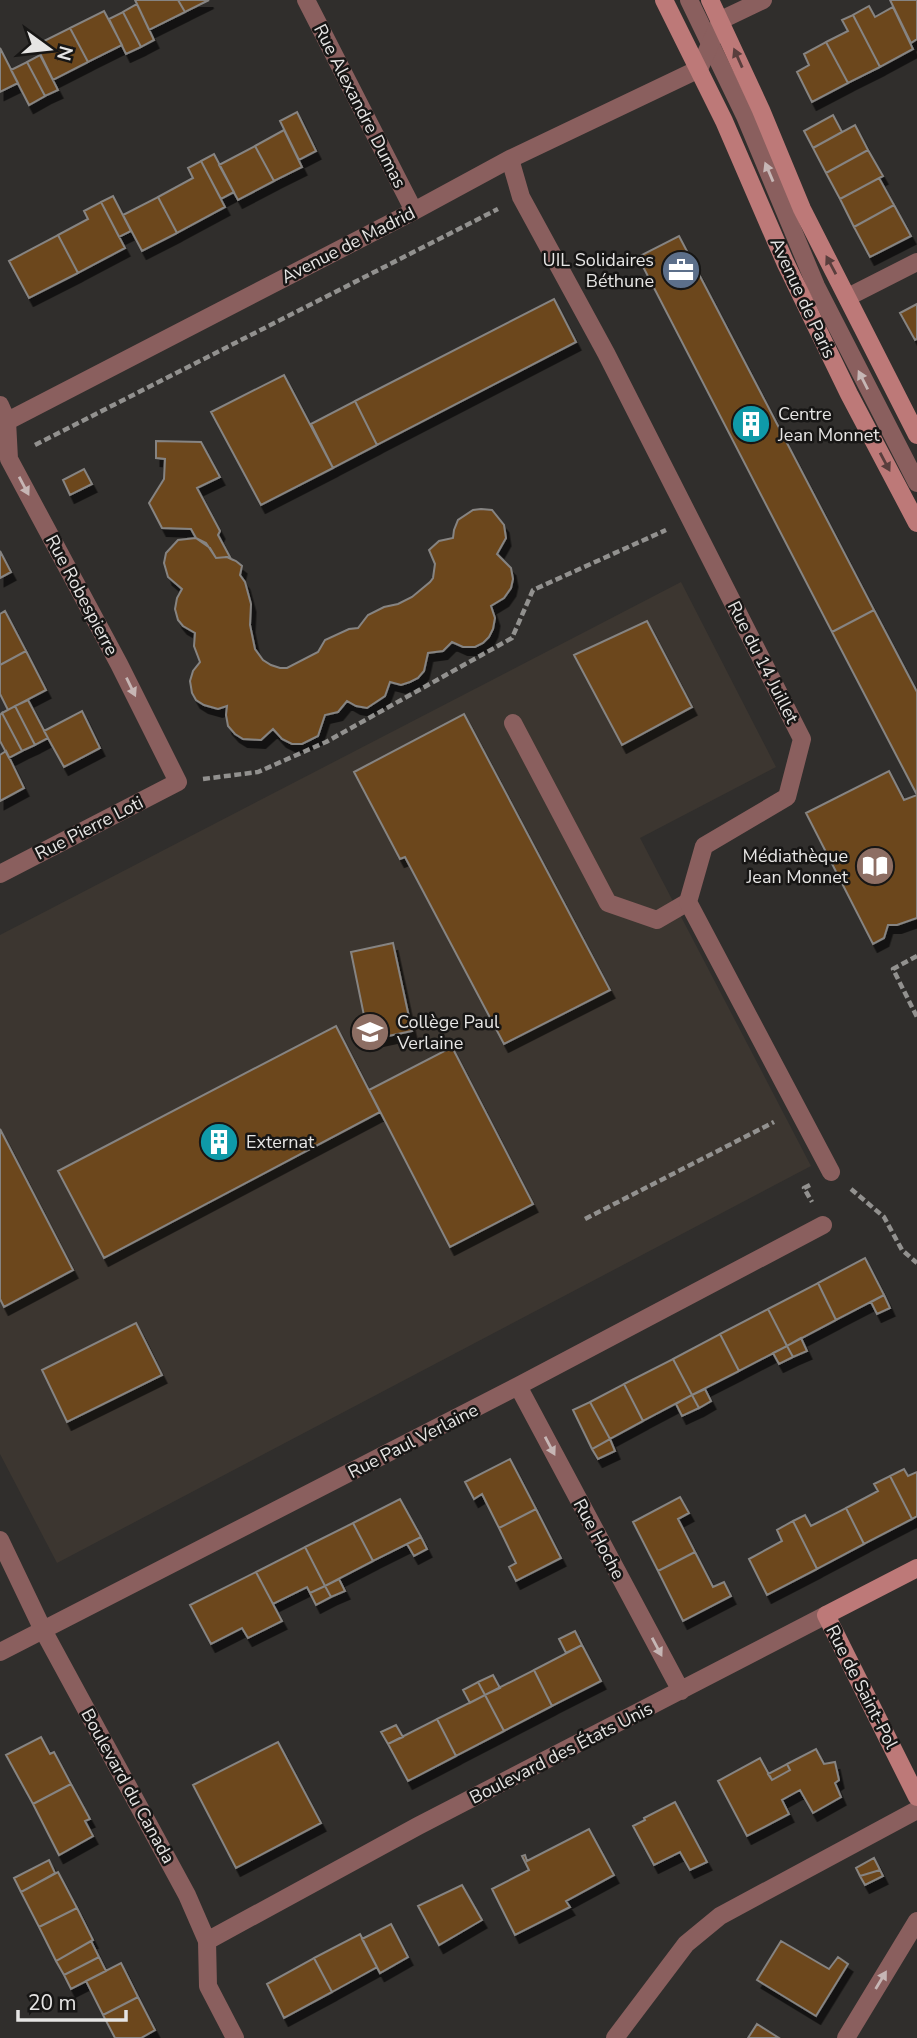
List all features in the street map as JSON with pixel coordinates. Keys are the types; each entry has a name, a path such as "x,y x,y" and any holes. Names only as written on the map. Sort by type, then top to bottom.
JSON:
{"street":[{"name":"Rue Alexandre Dumas","path":"306,0 414,211"},
{"name":"Avenue de Paris","path":"664,0 724,121 849,394 917,523"},
{"path":"690,0 745,116 816,286 917,483"},
{"path":"710,0 761,110 802,209 917,435"},
{"path":"699,69 721,20 763,0"},
{"name":"Avenue de Madrid","path":"2,417 414,211 510,159 699,69"},
{"name":"Rue du 14 Juillet","path":"510,159 521,197 606,353 802,739 788,797 704,846 688,902"},
{"path":"848,297 917,262"},
{"name":"Rue Robespierre","path":"2,417 9,459 119,664 178,782"},
{"path":"513,723 608,903 657,920 688,902 831,1172"},
{"name":"Rue Pierre Loti","path":"0,874 178,782"},
{"name":"Rue Paul Verlaine","path":"0,1652 518,1386 823,1225"},
{"name":"Rue Hoche","path":"518,1386 681,1691"},
{"name":"Boulevard du Canada","path":"0,1540 43,1630 187,1895 207,1941 208,1986 235,2038"},
{"name":"Boulevard des États Unis","path":"207,1941 418,1826 917,1568"},
{"name":"Rue de Saint-Pol","path":"826,1615 917,1797"},
{"path":"615,2038 686,1944 720,1916 917,1810"},
{"path":"846,2038 917,1920"}],"path":[{"path":"9,459 521,197"},
{"path":"178,782 258,772 326,743 512,638 533,590 690,519"},
{"path":"917,956 893,969 917,1017"},
{"path":"584,1219 799,1110"},
{"path":"831,1172 884,1217 902,1250 917,1263"}],"shaded area":[{"name":"Collège Paul Verlaine","path":"681,582 776,767 640,838 811,1166 57,1563 0,1454 0,935"}],"building":[{"path":"135,0 178,0 185,12 149,30"},
{"path":"178,0 209,0 185,12"},
{"path":"890,0 917,0 917,39 911,43"},
{"path":"137,4 154,40 141,47 123,12"},
{"path":"869,6 875,17 893,7 913,49 880,67 853,15"},
{"path":"104,11 122,45 88,62 70,28"},
{"path":"123,12 141,47 126,54 109,19"},
{"path":"853,15 880,67 848,83 826,42 848,31 842,20"},
{"path":"70,28 88,62 53,80 36,45"},
{"path":"826,42 848,83 812,102 797,72 809,65 804,54"},
{"path":"0,48 18,83 0,92"},
{"path":"40,55 58,90 45,96 27,62"},
{"path":"27,62 45,96 29,105 11,70"},
{"path":"297,112 316,151 299,160 280,121"},
{"path":"833,115 842,132 813,148 804,131"},
{"path":"855,125 868,150 826,173 813,148"},
{"path":"284,130 302,167 274,181 255,146"},
{"path":"255,146 274,181 238,200 219,165"},
{"path":"868,150 883,176 840,199 826,173"},
{"path":"214,154 234,192 221,199 201,161"},
{"path":"201,161 225,207 177,233 158,197 193,178 188,168"},
{"path":"879,178 894,205 854,227 840,199"},
{"path":"113,196 131,231 119,237 101,202"},
{"path":"158,197 177,233 142,251 123,215"},
{"path":"101,202 125,248 78,273 58,235 88,219 84,211"},
{"path":"894,205 911,236 870,257 854,227"},
{"path":"58,235 78,273 29,298 9,261"},
{"name":"Centre Jean Monnet","path":"679,236 874,610 832,632 638,257"},
{"path":"554,299 576,342 377,445 355,401"},
{"path":"917,304 917,339 915,340 900,313"},
{"path":"284,375 333,468 261,505 211,412"},
{"path":"355,401 377,445 333,468 311,424"},
{"path":"156,441 201,442 220,477 197,488 220,531 218,535 231,559 216,558 191,529 162,528 149,503 164,479 165,459 156,458"},
{"path":"84,469 92,484 70,495 63,480"},
{"path":"473,510 492,510 504,525 506,538 497,554 511,568 513,579 504,598 491,606 495,618 493,629 483,643 475,647 463,647 452,642 443,651 428,653 424,671 418,678 401,685 390,682 385,696 367,708 347,701 338,712 325,715 318,736 302,744 292,744 282,739 273,729 261,740 243,739 228,726 227,706 218,709 196,700 190,681 200,662 194,646 195,633 178,620 175,609 182,589 168,577 164,563 166,553 178,540 196,538 206,543 216,558 227,557 242,566 240,575 245,582 251,604 250,625 255,649 263,660 271,665 287,668 318,652 325,640 349,629 358,628 368,615 412,597 433,578 435,564 429,550 439,541 453,538 458,520"},
{"path":"0,551 11,572 0,578"},
{"path":"874,610 917,692 917,795 832,632"},
{"path":"5,611 26,651 0,665 0,614"},
{"path":"647,621 692,707 622,745 574,655"},
{"path":"26,651 46,690 8,710 0,694 0,665"},
{"path":"28,700 48,738 35,745 15,706"},
{"path":"15,706 35,745 22,751 2,713"},
{"path":"82,711 100,748 64,767 44,731"},
{"path":"2,713 22,751 9,758 0,741"},
{"path":"464,714 610,990 504,1044 405,857 400,859 354,772"},
{"path":"6,751 24,788 0,801 0,755"},
{"name":"Médiathèque Jean Monnet","path":"889,771 904,800 917,795 917,918 897,925 888,925 884,938 873,944 806,813"},
{"path":"393,943 412,1031 369,1040 351,952"},
{"name":"Externat","path":"336,1026 380,1112 104,1258 58,1171"},
{"path":"452,1047 533,1204 450,1247 369,1090"},
{"path":"0,1129 73,1270 4,1307 0,1299"},
{"path":"865,1258 884,1295 836,1320 818,1283"},
{"path":"818,1283 836,1320 787,1346 768,1309"},
{"path":"884,1295 890,1308 877,1314 871,1302"},
{"path":"768,1309 787,1346 739,1371 720,1334"},
{"path":"136,1323 162,1375 67,1422 42,1370"},
{"path":"720,1334 739,1371 692,1395 673,1359"},
{"path":"801,1338 807,1351 793,1357 787,1346"},
{"path":"787,1346 793,1357 779,1364 773,1353"},
{"path":"673,1359 692,1395 643,1421 624,1384"},
{"path":"624,1384 643,1421 610,1439 590,1402"},
{"path":"705,1389 711,1401 699,1408 692,1395"},
{"path":"692,1395 699,1408 682,1416 676,1404"},
{"path":"590,1402 610,1439 592,1449 573,1410"},
{"path":"610,1439 615,1451 598,1459 592,1449"},
{"path":"510,1459 536,1509 499,1528 482,1494 474,1499 465,1482"},
{"path":"904,1469 908,1476 917,1472 917,1516 912,1519 890,1476"},
{"path":"890,1476 912,1519 864,1544 846,1508 878,1491 874,1484"},
{"path":"680,1497 689,1513 678,1519 695,1552 658,1571 633,1522"},
{"path":"400,1499 421,1537 373,1561 353,1523"},
{"path":"846,1508 864,1544 817,1569 793,1521 805,1515 811,1526"},
{"path":"536,1509 561,1558 516,1581 509,1567 516,1563 499,1528"},
{"path":"793,1521 817,1569 767,1595 749,1559 782,1541 777,1530"},
{"path":"353,1523 373,1561 325,1586 305,1547"},
{"path":"421,1537 427,1549 414,1556 407,1544"},
{"path":"305,1547 325,1586 310,1593 307,1587 273,1604 256,1572"},
{"path":"695,1552 713,1587 724,1582 731,1596 683,1621 658,1571"},
{"path":"256,1572 282,1621 248,1638 242,1628 211,1644 190,1605"},
{"path":"339,1579 345,1591 331,1597 325,1586"},
{"path":"325,1586 331,1597 316,1605 310,1593"},
{"path":"575,1631 582,1645 566,1653 559,1639"},
{"path":"582,1645 601,1681 552,1706 534,1670"},
{"path":"534,1670 552,1706 504,1731 485,1695"},
{"path":"493,1675 500,1688 485,1695 478,1682"},
{"path":"478,1682 485,1695 470,1703 463,1690"},
{"path":"485,1695 504,1731 456,1756 437,1719"},
{"path":"437,1719 456,1756 408,1781 388,1744"},
{"path":"396,1725 403,1737 388,1744 381,1732"},
{"path":"41,1737 50,1754 54,1752 71,1784 33,1804 6,1755"},
{"path":"278,1742 321,1823 236,1868 193,1785"},
{"path":"816,1749 824,1764 835,1762 839,1780 835,1783 841,1797 813,1813 800,1790 782,1800 789,1814 747,1836 718,1781 760,1758 772,1780 790,1770 787,1764"},
{"path":"787,1764 790,1770 772,1780 768,1774"},
{"path":"71,1784 90,1819 85,1821 93,1836 59,1855 33,1804"},
{"path":"675,1802 707,1862 690,1870 680,1852 654,1865 633,1826"},
{"path":"589,1829 614,1875 566,1901 570,1907 515,1935 492,1889 529,1870 522,1856 525,1855 527,1861"},
{"path":"874,1858 880,1870 860,1876 856,1868"},
{"path":"49,1860 55,1873 21,1892 14,1878"},
{"path":"880,1870 883,1876 865,1885 860,1876"},
{"path":"58,1872 77,1908 39,1927 21,1892"},
{"path":"462,1885 482,1920 439,1945 418,1906"},
{"path":"77,1908 93,1940 56,1961 39,1927"},
{"path":"391,1924 408,1957 380,1973 362,1939"},
{"path":"360,1934 377,1967 332,1992 314,1958"},
{"path":"91,1941 99,1957 64,1975 56,1961"},
{"path":"781,1941 829,1969 838,1957 848,1964 816,2016 757,1980"},
{"path":"99,1957 106,1971 71,1989 64,1975"},
{"path":"314,1958 332,1992 284,2018 267,1984"},
{"path":"121,1963 138,1997 103,2015 86,1981"},
{"path":"138,1997 155,2030 141,2038 115,2038 103,2015"},
{"path":"757,2024 779,2038 748,2038"}],"place":[{"name":"UIL Solidaires Béthune","path":"681,270"},
{"name":"Centre Jean Monnet","path":"751,424"},
{"name":"Médiathèque Jean Monnet","path":"875,866"},
{"name":"Collège Paul Verlaine","path":"370,1032"},
{"name":"Externat","path":"219,1142"}]}
